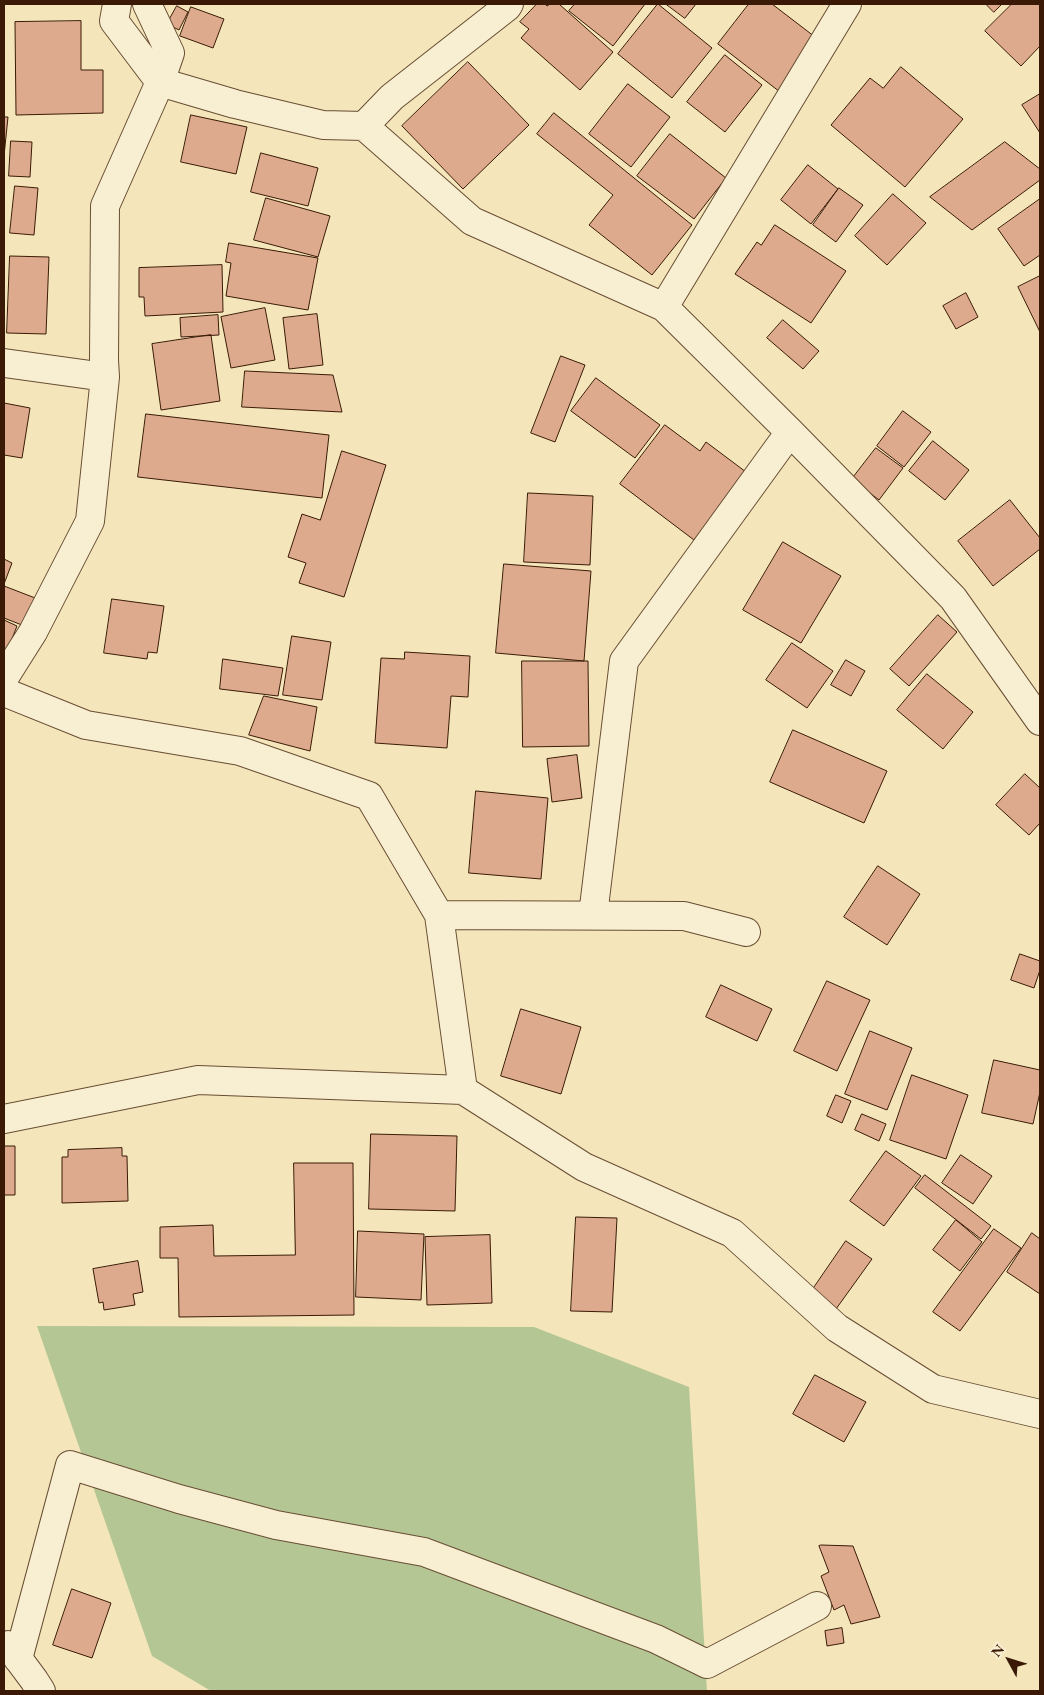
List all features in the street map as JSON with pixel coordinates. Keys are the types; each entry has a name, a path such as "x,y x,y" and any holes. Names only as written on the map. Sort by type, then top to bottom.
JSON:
{"street":[{"path":"117,4 114,21 160,82 235,104 323,125 364,126 472,221 664,307 953,598 1040,721"},
{"path":"4,678 32,632 90,522 105,377 105,206 160,82 170,53 147,4"},
{"path":"364,126 392,97 509,4"},
{"path":"664,307 847,4"},
{"path":"4,363 105,377"},
{"path":"593,915 624,661 790,432"},
{"path":"4,692 86,725 240,750 369,796 439,914 463,1090"},
{"path":"439,914 684,916 746,932"},
{"path":"4,1119 198,1080 463,1090 584,1167 732,1233 837,1328 933,1389 1040,1414"},
{"path":"41,1691 11,1649 70,1465 179,1499 276,1524 424,1552 656,1639 707,1664 817,1606"}],"green space":[{"path":"37,1326 534,1327 689,1387 707,1691 211,1691 152,1656"}],"building":[{"path":"537,4 545,4 547,6 559,4 613,52 580,90 521,38 529,29 520,22"},
{"path":"575,4 645,4 613,46 569,11"},
{"path":"658,4 712,48 672,98 618,54"},
{"path":"666,4 696,4 685,18"},
{"path":"749,4 772,4 819,40 780,92 718,44"},
{"path":"986,4 1002,4 994,12"},
{"path":"1012,4 1040,4 1040,46 1021,66 985,31"},
{"path":"177,6 188,12 179,30 167,24"},
{"path":"191,7 224,19 213,48 180,36"},
{"path":"81,21 81,70 103,70 103,113 16,115 15,22"},
{"path":"725,55 762,85 725,132 687,102"},
{"path":"468,62 529,125 463,189 402,126"},
{"path":"901,67 963,119 905,187 831,125 870,78 883,88"},
{"path":"628,84 670,117 631,167 589,134"},
{"path":"1040,94 1040,133 1022,105"},
{"path":"554,113 692,225 652,275 589,225 613,195 537,134"},
{"path":"191,115 247,127 236,174 181,162"},
{"path":"4,117 8,117 4,156"},
{"path":"670,134 726,178 694,219 637,176"},
{"path":"11,141 32,142 30,177 9,176"},
{"path":"1005,142 1040,169 1040,180 972,230 930,197"},
{"path":"261,153 318,168 308,206 251,192"},
{"path":"808,165 838,189 811,224 781,200"},
{"path":"15,186 38,188 34,235 10,233"},
{"path":"839,188 863,205 836,242 813,225"},
{"path":"893,194 926,223 887,265 855,236"},
{"path":"266,198 330,216 318,257 254,240"},
{"path":"1040,199 1040,255 1024,266 998,229"},
{"path":"775,225 846,271 811,323 735,274 757,242 761,245"},
{"path":"229,243 318,258 308,310 226,296 231,263 226,262"},
{"path":"10,256 49,257 46,334 7,333"},
{"path":"222,265 223,312 145,316 144,297 139,297 139,268"},
{"path":"1040,276 1040,332 1018,287"},
{"path":"966,293 978,317 956,329 943,306"},
{"path":"265,308 275,360 231,368 221,317"},
{"path":"317,314 323,365 289,369 283,318"},
{"path":"218,315 219,335 181,337 180,318"},
{"path":"783,320 819,351 803,369 767,338"},
{"path":"211,335 220,401 161,410 152,344"},
{"path":"561,356 585,365 555,442 531,433"},
{"path":"245,371 333,375 342,412 242,407"},
{"path":"596,378 660,425 635,458 571,411"},
{"path":"4,403 30,408 22,458 4,455"},
{"path":"903,411 931,432 904,467 877,446"},
{"path":"146,414 329,435 322,498 138,477"},
{"path":"665,425 700,451 706,442 746,472 694,540 620,484"},
{"path":"933,441 969,470 945,500 909,471"},
{"path":"876,448 903,468 879,500 852,479"},
{"path":"342,451 386,465 344,597 299,583 306,563 288,557 302,514 320,520"},
{"path":"528,493 593,496 590,565 524,562"},
{"path":"1010,500 1040,538 1040,549 993,586 958,541"},
{"path":"783,542 841,576 801,643 743,610"},
{"path":"4,559 12,563 4,584"},
{"path":"504,564 591,571 584,661 496,653"},
{"path":"4,586 43,601 32,629 4,618"},
{"path":"112,599 164,606 157,653 148,652 147,659 104,653"},
{"path":"938,615 957,632 909,686 890,669"},
{"path":"4,620 17,626 4,659"},
{"path":"292,636 331,642 322,700 283,695"},
{"path":"792,643 833,671 807,708 766,680"},
{"path":"405,652 470,656 468,697 451,696 447,748 375,743 381,658 404,659"},
{"path":"223,659 283,668 278,696 220,689"},
{"path":"846,660 865,671 851,696 831,685"},
{"path":"522,661 588,661 589,746 523,747"},
{"path":"927,674 973,712 943,749 897,710"},
{"path":"264,696 317,707 310,751 249,735"},
{"path":"793,730 887,771 864,823 770,782"},
{"path":"577,755 582,798 552,802 547,759"},
{"path":"1025,774 1040,788 1040,823 1029,835 996,805"},
{"path":"476,791 548,798 541,879 469,873"},
{"path":"878,866 920,894 887,945 844,917"},
{"path":"1020,954 1040,961 1040,970 1034,988 1011,980"},
{"path":"827,981 870,1000 837,1071 794,1051"},
{"path":"721,985 772,1009 757,1041 706,1017"},
{"path":"521,1009 581,1027 561,1094 501,1076"},
{"path":"870,1031 912,1048 887,1110 845,1094"},
{"path":"994,1060 1040,1070 1040,1092 1033,1124 982,1113"},
{"path":"912,1075 968,1095 946,1159 890,1140"},
{"path":"836,1095 851,1101 842,1123 827,1116"},
{"path":"862,1114 886,1124 879,1141 855,1130"},
{"path":"371,1134 457,1136 455,1211 369,1209"},
{"path":"4,1146 15,1146 15,1195 4,1195"},
{"path":"122,1148 122,1156 127,1156 128,1201 62,1203 62,1157 68,1157 68,1150"},
{"path":"886,1151 921,1176 884,1226 850,1201"},
{"path":"961,1155 992,1176 973,1204 942,1183"},
{"path":"294,1163 353,1163 354,1315 179,1317 178,1258 160,1258 160,1227 213,1225 214,1256 295,1255"},
{"path":"925,1175 991,1226 981,1239 915,1188"},
{"path":"576,1217 617,1218 612,1312 571,1311"},
{"path":"956,1220 982,1242 960,1271 933,1250"},
{"path":"994,1229 1021,1248 960,1331 933,1312"},
{"path":"358,1231 424,1234 421,1300 356,1297"},
{"path":"1032,1233 1040,1239 1040,1294 1007,1272"},
{"path":"490,1235 492,1303 427,1305 425,1237"},
{"path":"846,1241 872,1259 836,1309 811,1292"},
{"path":"138,1261 143,1292 133,1294 135,1305 104,1310 103,1302 99,1303 93,1269"},
{"path":"815,1375 866,1402 844,1442 793,1414"},
{"path":"819,1546 853,1546 880,1617 851,1624 844,1605 834,1610 821,1576 829,1572"},
{"path":"72,1589 111,1603 92,1658 53,1645"},
{"path":"842,1628 844,1643 827,1646 825,1631"}]}
